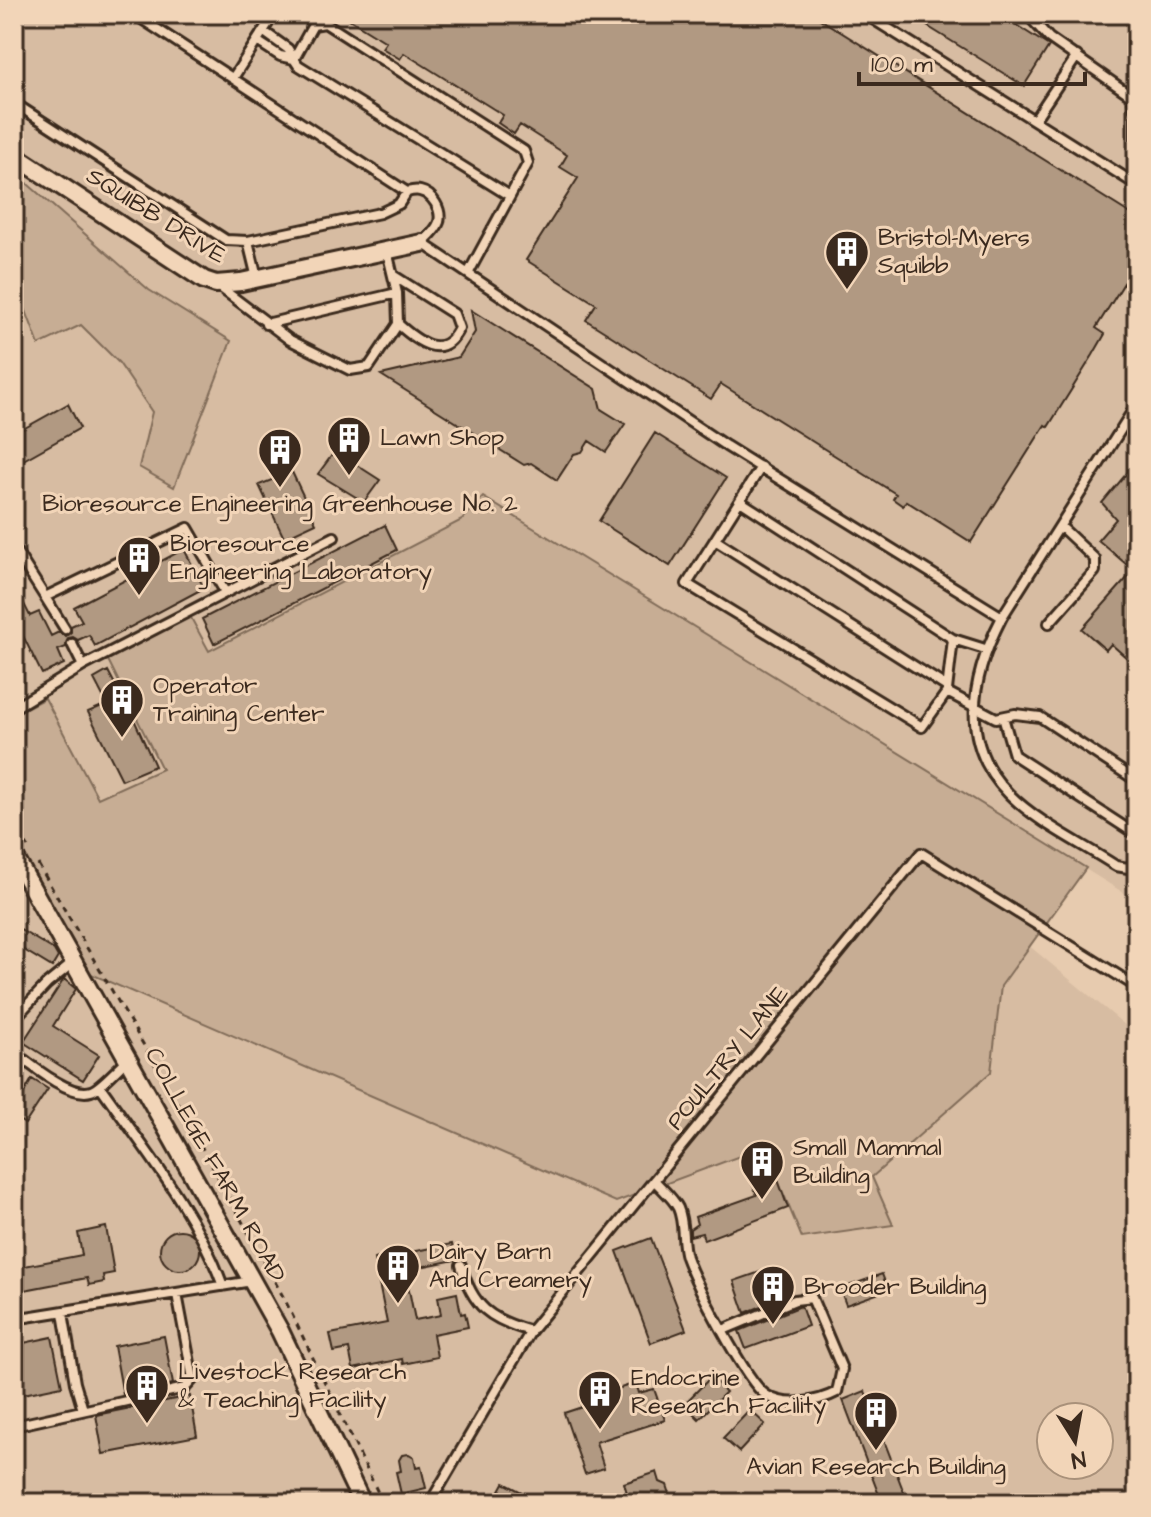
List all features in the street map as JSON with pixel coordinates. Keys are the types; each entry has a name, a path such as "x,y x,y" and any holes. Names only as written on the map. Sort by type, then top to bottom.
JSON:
{"street":[{"name":"SQUIBB DRIVE","path":"14,155 204,280 216,284 422,243"},
{"name":"COLLEGE FARM ROAD","path":"22,853 75,962 280,1331 362,1503"}],"lane":[{"path":"14,23 17,14"},
{"path":"134,14 407,192 420,191 430,197 439,207 440,221 422,243 761,467 1002,617"},
{"path":"233,78 274,14"},
{"path":"865,14 1137,185"},
{"path":"1027,14 1049,38 1132,96 1136,114 1137,185"},
{"path":"294,59 313,25 321,18 524,151 528,163 469,272"},
{"path":"263,31 288,49 298,65 510,196"},
{"path":"257,41 280,56 294,59"},
{"path":"1035,119 1077,56"},
{"path":"14,103 226,240 248,241 380,213 399,204 407,192"},
{"path":"248,241 257,278"},
{"path":"216,284 290,340 350,370 369,367 398,324 397,293 387,250"},
{"path":"394,276 454,314 459,328 455,338 444,345 431,347 415,339 398,324"},
{"path":"266,324 397,293"},
{"path":"1137,404 1002,617 985,649 973,704 977,737 984,758 996,780 1010,795 1116,866 1128,868 1137,874"},
{"path":"761,467 687,584 922,727 947,689 953,639"},
{"path":"740,501 953,639 985,649"},
{"path":"1049,623 1095,571 1097,564 1060,526"},
{"path":"45,597 188,528 225,592"},
{"path":"14,708 83,666 334,537"},
{"path":"715,540 996,718 1015,714 1040,717 1137,781"},
{"path":"14,548 65,629"},
{"path":"72,644 83,666"},
{"path":"1003,717 1014,755 1137,835"},
{"name":"POULTRY LANE","path":"430,1503 531,1331 921,853 1137,987"},
{"path":"1128,868 1137,860"},
{"path":"14,1019 47,984 75,962"},
{"path":"14,1052 58,1083 80,1092 90,1092 100,1086 129,1059"},
{"path":"100,1086 191,1216 211,1253 223,1286"},
{"path":"654,1180 677,1205 685,1254 723,1330 738,1360 765,1394 782,1401 809,1402 837,1392 842,1369 812,1298 795,1300 723,1330"},
{"path":"461,1265 468,1286 488,1314 497,1321 531,1331"},
{"path":"14,1319 253,1281"},
{"path":"14,1426 185,1388 193,1379 177,1294"},
{"path":"63,1313 83,1410"}],"path":[{"path":"14,823 22,853"},
{"path":"38,864 181,1109 279,1289 383,1503"}],"shaded area":[{"path":"14,14 1137,14 1137,901 493,503 1137,1035 1137,1503 14,1503"},
{"path":"14,172 149,290 231,341 174,487 139,467 152,412 119,363 81,325 39,345 14,279"},
{"path":"483,497 1086,868 1001,986 991,1072 872,1177 893,1225 802,1238 764,1147 616,1202 75,967 14,864 14,714 45,698 98,798 162,769 108,660 190,616 209,651 462,520"}],"building":[{"name":"Bristol-Myers Squibb","path":"341,14 812,14 1137,218 1137,280 1129,275 1096,328 1105,334 1093,355 971,542 906,501 903,506 893,499 896,494 721,384 711,399 586,320 596,304 526,260 578,178 560,167 567,155 520,125 514,134 498,123 503,115 404,53 400,59 382,48 386,42"},
{"path":"934,14 999,14 1049,46 1024,86 927,26"},
{"path":"471,310 596,389 601,409 625,424 606,452 589,441 582,452 574,454 557,480 531,463 524,465 381,375 459,357 475,332"},
{"path":"68,404 80,428 18,463 14,456 14,434"},
{"path":"655,433 726,478 670,566 599,521"},
{"name":"Lawn Shop","path":"335,451 380,480 364,502 318,474"},
{"path":"1137,461 1137,552 1126,564 1098,540 1116,519 1102,503"},
{"path":"292,472 316,523 284,538 259,485"},
{"path":"385,525 397,550 214,644 202,619"},
{"name":"Bioresource Engineering Laboratory","path":"184,549 204,588 95,646 89,635 78,640 68,638 66,647 58,650 64,664 42,674 14,618 14,584 30,616 39,612 51,636 59,632 66,636 71,632 71,626 82,621 74,607"},
{"path":"1137,567 1137,667 1111,644 1106,650 1082,629"},
{"name":"Operator Training Center","path":"108,671 124,697 155,766 122,780 88,712 107,704 94,679"},
{"path":"19,929 54,950 58,957 52,967 14,944 14,935"},
{"path":"64,979 76,989 53,1026 99,1055 83,1080 23,1042"},
{"path":"32,1079 48,1089 25,1124 14,1117 14,1110"},
{"name":"Small Mammal Building","path":"773,1166 788,1208 704,1240 702,1233 690,1236 690,1229 697,1224 695,1217 757,1195 749,1176"},
{"path":"106,1227 114,1273 103,1275 104,1282 89,1285 87,1278 14,1292 14,1268 82,1255 78,1233"},
{"path":"180,1230 194,1236 200,1250 194,1264 180,1270 166,1264 160,1250 166,1236"},
{"path":"651,1238 686,1330 651,1343 617,1251"},
{"name":"Dairy Barn And Creamery","path":"452,1244 455,1260 405,1270 415,1320 441,1315 438,1297 457,1293 461,1314 465,1313 468,1327 433,1334 437,1357 403,1364 402,1359 353,1369 349,1349 334,1352 330,1334 387,1323 374,1259"},
{"path":"763,1271 774,1301 745,1313 734,1281"},
{"path":"882,1274 888,1290 846,1305 840,1289"},
{"name":"Brooder Building","path":"801,1306 808,1326 746,1349 739,1331"},
{"path":"164,1336 173,1384 123,1395 114,1346"},
{"path":"52,1337 62,1386 14,1396 14,1345"},
{"path":"711,1377 726,1392 699,1419 684,1404"},
{"name":"Endocrine Research Facility","path":"636,1383 639,1393 654,1389 665,1420 596,1442 604,1468 585,1474 564,1413 582,1407 580,1401"},
{"name":"Avian Research Building","path":"865,1391 908,1503 882,1503 843,1400"},
{"name":"Livestock Research & Teaching Facility","path":"190,1396 197,1436 103,1454 96,1415"},
{"path":"750,1410 765,1424 739,1452 723,1438"},
{"path":"402,1455 414,1457 416,1468 421,1467 426,1488 401,1494 396,1472 401,1471 399,1460"},
{"path":"657,1472 660,1482 667,1485 672,1500 630,1503 624,1483"},
{"path":"504,1483 543,1503 493,1503"}],"place":[{"name":"Bristol-Myers Squibb","path":"847,291"},
{"name":"Lawn Shop","path":"349,477"},
{"name":"Bioresource Engineering Greenhouse No. 2","path":"280,489"},
{"name":"Bioresource Engineering Laboratory","path":"139,597"},
{"name":"Operator Training Center","path":"122,739"},
{"name":"Small Mammal Building","path":"762,1201"},
{"name":"Dairy Barn And Creamery","path":"398,1305"},
{"name":"Brooder Building","path":"773,1326"},
{"name":"Livestock Research & Teaching Facility","path":"147,1425"},
{"name":"Endocrine Research Facility","path":"600,1431"},
{"name":"Avian Research Building","path":"876,1452"}]}
